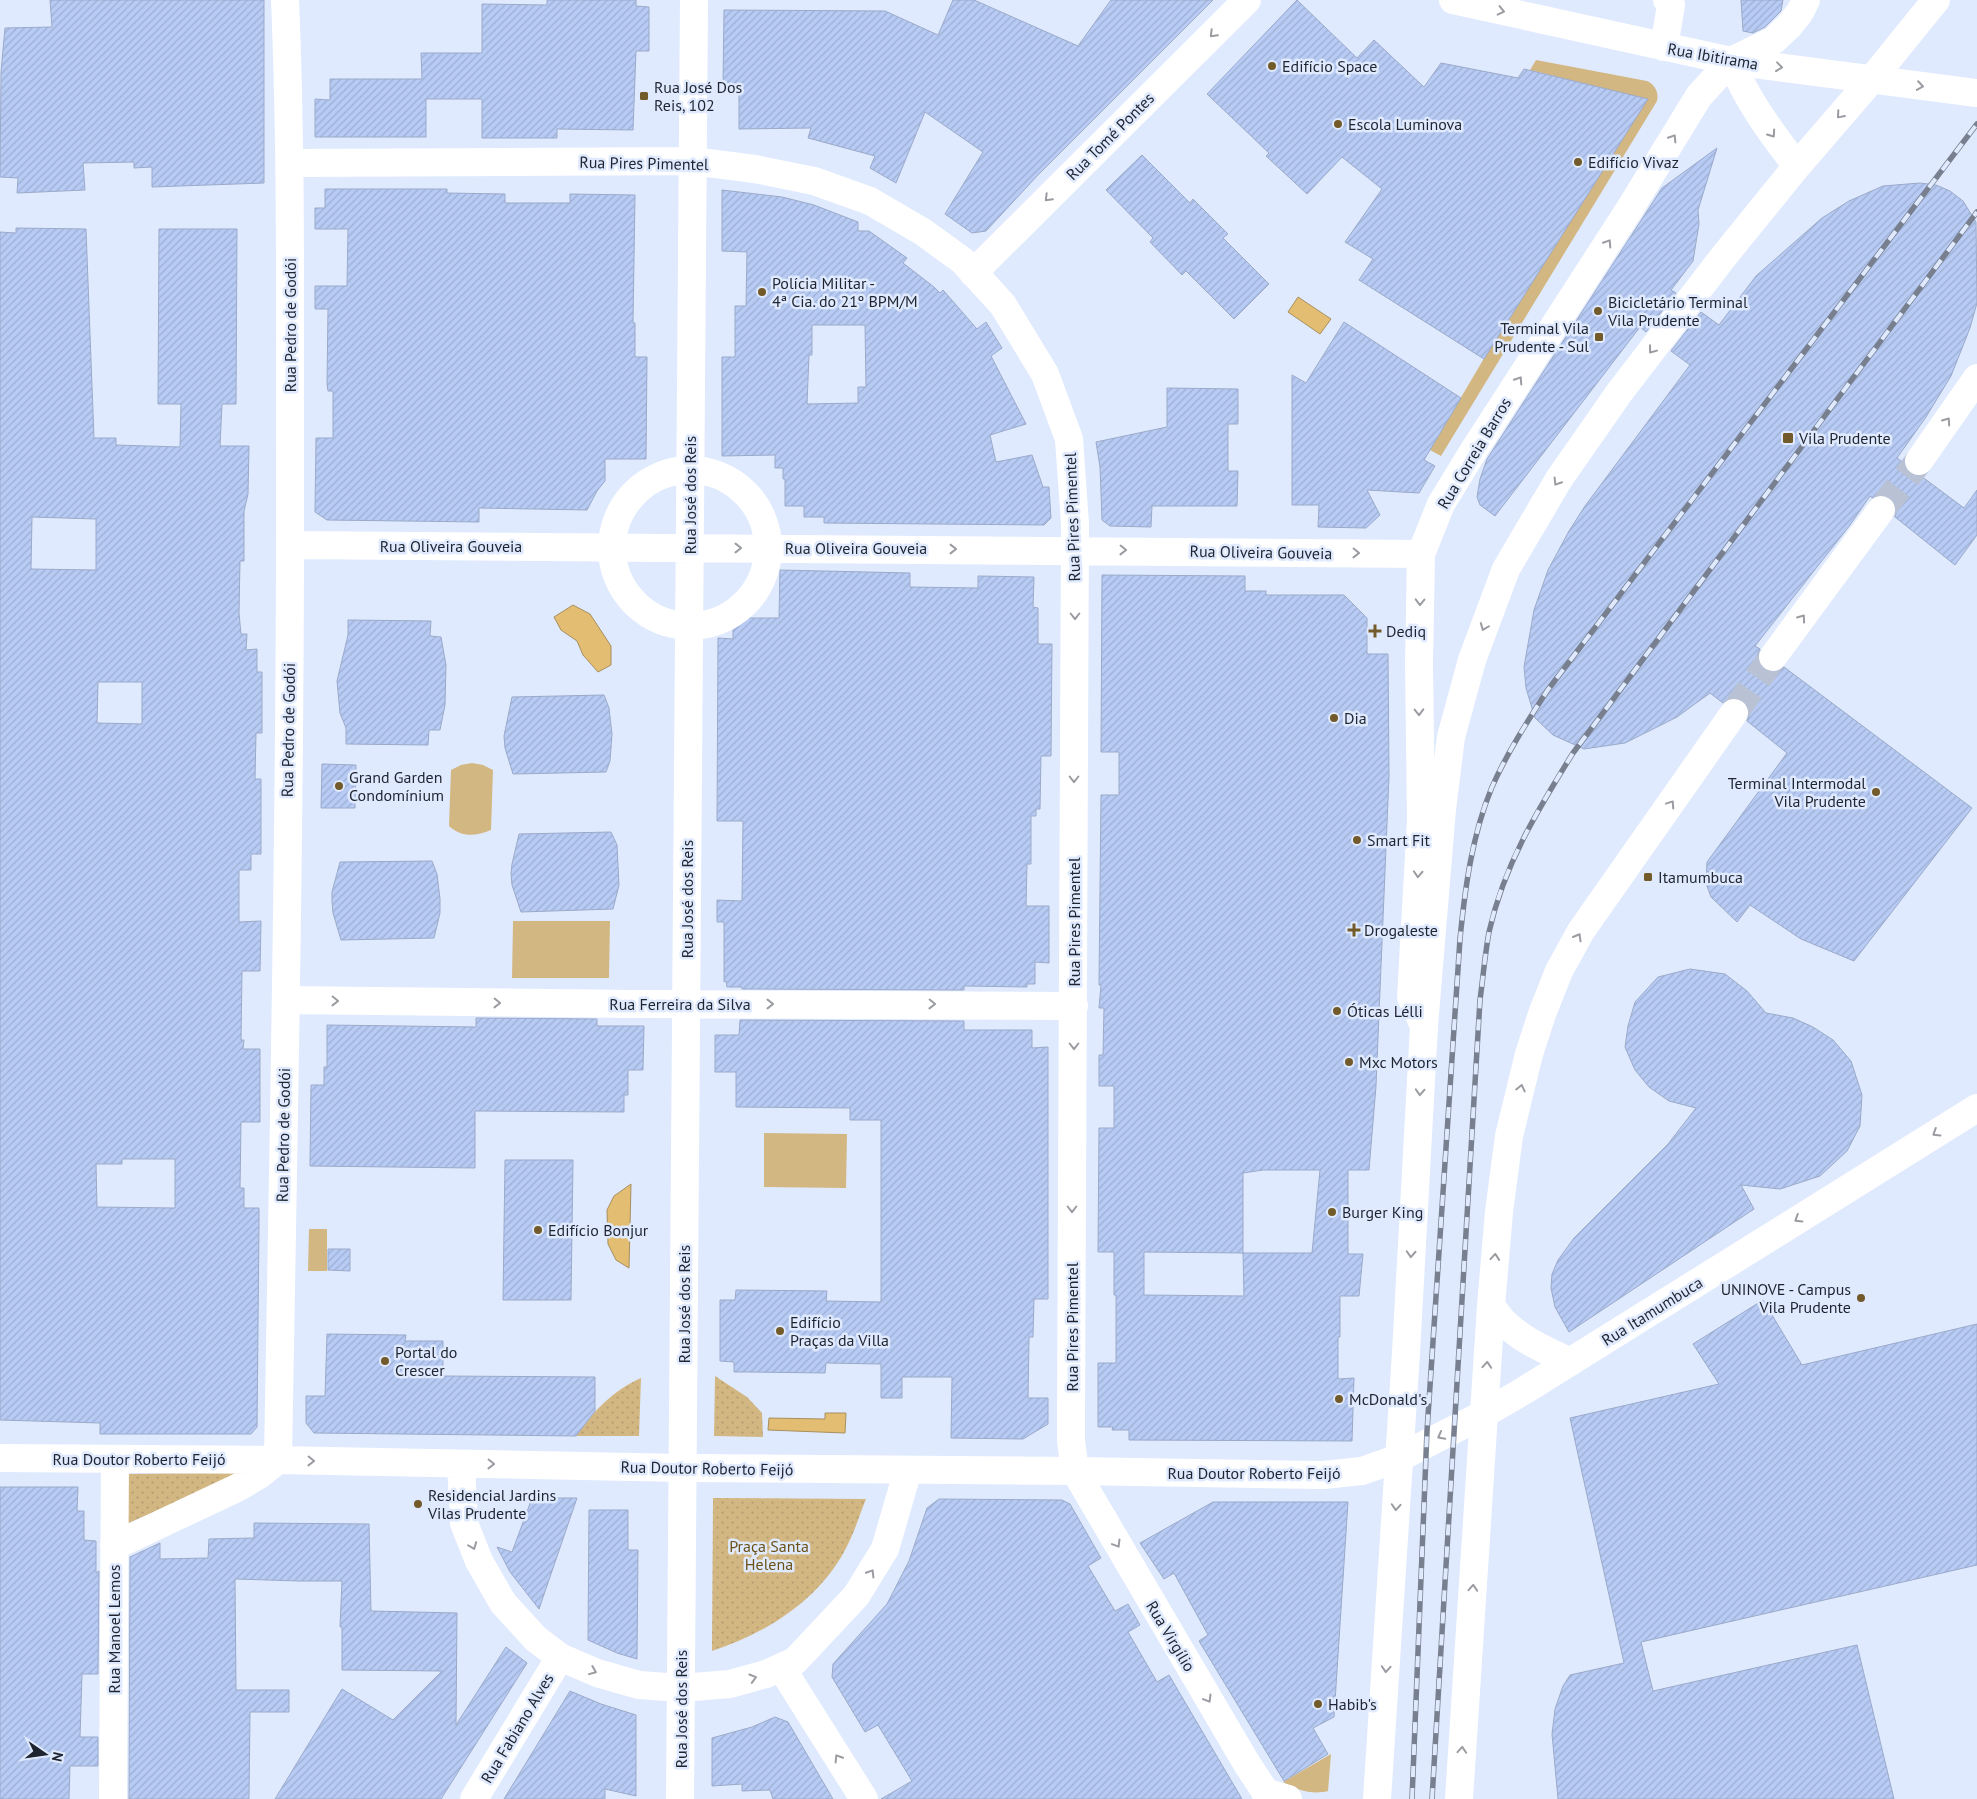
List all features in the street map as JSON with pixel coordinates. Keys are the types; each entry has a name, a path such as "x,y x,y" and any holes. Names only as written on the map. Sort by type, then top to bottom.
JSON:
{"main road":[{"name":"Rua Pedro de Godói","path":"278,1460 286,1000 290,545 290,163 285,0"},
{"name":"Rua José dos Reis","path":"680,1799 694,0"},
{"name":"Rua Tomé Pontes","path":"973,273 1248,0"},
{"name":"Rua Ibitirama","path":"1453,0 1731,61 1977,93"},
{"path":"1664,47 1671,5 1667,0"},
{"path":"1796,166 1756,110 1740,83 1731,61 1774,40 1800,12 1806,0"},
{"path":"1377,1799 1424,1026 1442,809 1451,737 1472,660 1506,569 1559,479 1620,393 1724,256 1796,166 1872,79 1936,0"},
{"name":"Rua Correia Barros","path":"1424,1026 1411,997 1421,820 1418,663 1421,554 1441,504 1479,442 1629,210 1699,96 1731,61"},
{"name":"Rua Pires Pimentel","path":"290,163 692,162 755,170 814,181 870,201 924,232 963,261 1003,305 1045,374 1069,439 1073,478 1075,550 1071,1418 1071,1441 1075,1471"},
{"path":"1919,461 1977,378"},
{"path":"690,469 710,472 726,478 744,490 757,507 765,526 768,548 765,569 756,590 742,606 723,619 708,624 689,626 674,625 656,619 638,607 624,590 615,569 612,547 615,525 618,518 625,505 639,488 658,476 690,469"},
{"path":"1773,657 1881,510"},
{"name":"Rua Oliveira Gouveia","path":"290,545 1421,554"},
{"path":"1459,1799 1491,1306 1509,1136 1529,1054 1559,971 1581,931 1734,713"},
{"name":"Rua Ferreira da Silva","path":"286,1000 1074,1006"},
{"name":"Rua Itamumbuca","path":"1399,1458 1484,1414 1570,1362 1977,1108"},
{"path":"1491,1306 1506,1325 1517,1333 1532,1343 1570,1362"},
{"name":"Rua Doutor Roberto Feijó","path":"0,1458 278,1460 683,1468 1323,1475 1362,1471 1399,1458"},
{"name":"Rua Manoel Lemos","path":"113,1799 115,1459"},
{"name":"Rua Doutor Roberto Feijó","path":"114,1546 239,1487 259,1475 278,1460"},
{"path":"461,1464 464,1523 479,1560 504,1603 536,1639 560,1657 597,1673 639,1685 681,1688 730,1684 766,1674 795,1661 856,1596 885,1549 908,1470"},
{"name":"Rua Virgílio","path":"1075,1471 1274,1797"},
{"path":"1096,1507 1136,1472"},
{"name":"Rua Fabiano Alves","path":"474,1799 560,1657"},
{"path":"781,1667 864,1799"}],"green space":[{"path":"1536,60 1647,81 1656,89 1657,101 1441,456 1430,450 1496,338 1646,99 1530,70"},
{"path":"472,763 483,765 493,770 491,830 469,835 459,833 449,826 451,770 461,765"},
{"path":"513,921 610,921 609,978 512,978"},
{"path":"764,1133 847,1134 846,1188 764,1187"},
{"path":"309,1229 327,1229 327,1271 308,1271"},
{"path":"715,1376 747,1397 762,1413 763,1437 714,1436"},
{"path":"641,1378 639,1436 576,1436 604,1402 621,1389"},
{"path":"243,1473 124,1525 125,1474"},
{"name":"Praça Santa Helena","path":"713,1498 866,1499 851,1537 838,1562 825,1580 809,1596 792,1610 754,1634 712,1651"},
{"path":"1331,1754 1328,1791 1305,1791 1283,1782"}],"shaded area":[{"path":"1298,297 1331,319 1320,334 1288,312"},
{"path":"573,605 590,614 611,646 611,665 598,672 583,655 577,641 561,630 554,617"},
{"path":"631,1184 629,1268 616,1260 608,1244 607,1210 614,1196"},
{"path":"825,1413 846,1413 845,1433 768,1430 769,1418 825,1419"}],"building":[{"path":"50,0 264,0 264,183 152,187 152,167 134,168 134,162 83,163 85,190 17,193 18,178 0,177 1,72 5,28 52,27"},
{"path":"547,0 636,0 636,6 649,7 649,51 636,51 633,130 557,129 557,138 482,138 482,99 426,99 426,137 315,137 315,99 330,100 330,79 422,79 421,53 482,53 482,4 547,5"},
{"path":"953,0 974,0 1078,46 1111,0 1213,0 1038,175 986,231 972,233 945,214 983,152 925,112 896,183 870,168 875,156 808,138 811,128 739,129 739,86 723,86 724,10 885,11 938,35"},
{"path":"1297,0 1357,58 1374,40 1424,87 1441,63 1518,78 1524,69 1648,99 1484,359 1359,280 1373,259 1345,242 1382,189 1342,157 1307,194 1266,156 1269,153 1207,94"},
{"path":"1741,0 1783,0 1781,11 1765,27 1753,33 1743,31"},
{"name":"Terminal Vila Prudente - Sul","path":"1717,148 1698,210 1699,224 1693,261 1671,290 1676,293 1646,332 1640,327 1495,516 1480,505 1477,497 1480,479 1487,459 1662,188"},
{"path":"1142,155 1190,203 1193,199 1228,234 1223,238 1269,284 1234,319 1186,271 1182,275 1150,242 1153,238 1106,190"},
{"name":"Vila Prudente","path":"1920,183 1936,185 1950,191 1963,201 1976,222 1977,303 1970,328 1951,376 1926,417 1897,458 1904,463 1910,473 1921,476 1964,508 1977,490 1977,535 1955,565 1895,517 1897,511 1891,498 1882,494 1872,498 1870,496 1850,525 1755,646 1760,649 1757,656 1763,669 1772,673 1784,667 1972,808 1854,961 1801,939 1750,905 1737,922 1711,897 1706,883 1707,862 1787,753 1747,721 1749,715 1748,707 1743,701 1735,697 1723,703 1710,693 1677,717 1625,743 1584,749 1553,735 1535,718 1526,688 1524,667 1534,610 1548,570 1585,506 1690,365 1671,351 1701,312 1719,325 1756,276 1822,218 1849,201 1883,186"},
{"path":"325,189 447,189 447,193 505,194 505,203 570,203 570,194 635,195 633,323 635,323 635,357 647,357 646,459 605,459 605,481 597,491 587,510 479,508 479,522 327,520 315,512 316,438 333,438 333,391 328,391 327,384 328,309 315,309 315,286 347,286 348,229 315,229 315,208 325,208"},
{"path":"722,190 782,197 814,205 858,222 858,231 869,231 907,258 903,263 940,293 943,290 977,329 986,322 1002,348 991,356 1026,424 990,435 996,462 1032,455 1043,487 1049,487 1051,518 1044,525 824,523 824,517 804,517 804,506 785,506 783,468 775,468 775,455 722,456 722,357 735,357 735,306 746,306 747,252 722,251","holes":["812,325 865,325 866,387 858,387 858,403 807,404 809,355 812,355"]},
{"path":"16,228 86,229 94,438 116,438 116,445 180,447 181,404 158,404 159,229 237,229 236,404 222,404 220,446 249,446 248,494 244,511 244,561 240,561 239,613 241,634 247,634 246,650 257,649 257,672 262,672 262,733 256,733 255,779 261,779 261,854 251,854 251,870 239,870 239,922 261,921 260,971 242,971 241,1040 244,1040 243,1049 260,1049 260,1122 241,1122 240,1188 244,1188 244,1208 259,1208 257,1427 251,1434 100,1434 100,1423 0,1420 0,232 16,233","holes":["32,517 96,519 96,570 31,569","98,682 142,682 142,724 97,723","122,1159 175,1159 175,1208 97,1207 96,1164 122,1164"]},
{"path":"1344,322 1461,398 1424,460 1435,466 1419,493 1367,490 1380,515 1366,528 1318,527 1319,505 1292,505 1292,375 1306,383"},
{"path":"1167,388 1238,389 1238,424 1228,424 1228,471 1238,471 1237,506 1152,506 1151,527 1110,526 1102,520 1100,467 1096,442 1167,427"},
{"path":"780,570 910,573 910,587 978,588 978,576 1034,577 1033,607 1038,608 1038,644 1052,644 1051,756 1041,756 1040,809 1036,809 1036,816 1031,816 1031,864 1027,864 1026,906 1049,906 1049,963 1035,962 1035,984 1027,984 1027,987 964,986 964,990 742,989 742,987 727,987 726,981 724,982 724,922 717,922 717,900 742,901 743,821 717,821 718,638 733,639 733,626 745,618 779,618"},
{"path":"1102,575 1245,576 1245,591 1266,591 1266,595 1344,595 1367,618 1367,654 1388,654 1389,776 1376,1086 1369,1170 1348,1170 1348,1254 1363,1254 1359,1296 1340,1296 1340,1337 1338,1337 1338,1379 1354,1378 1352,1441 1129,1440 1129,1430 1112,1430 1113,1427 1098,1427 1098,1363 1116,1363 1114,1252 1098,1252 1099,1128 1114,1128 1114,1086 1099,1086 1099,1055 1103,1055 1104,1008 1099,1008 1101,985 1099,985 1101,795 1119,795 1119,752 1101,752","holes":["1263,1170 1320,1170 1312,1253 1243,1253 1243,1173","1144,1252 1243,1253 1244,1296 1144,1295"]},
{"path":"348,620 431,621 430,636 441,637 446,665 445,705 440,730 429,730 428,745 346,744 346,728 340,713 337,681 348,635"},
{"path":"604,695 609,708 612,734 610,761 606,772 513,774 505,748 504,736 512,697"},
{"name":"Grand Garden Condomínium","path":"322,764 356,765 355,808 321,808"},
{"path":"611,832 617,845 619,885 613,909 521,912 512,885 511,873 519,834"},
{"path":"432,861 437,874 440,899 440,913 434,938 341,940 333,913 332,902 332,892 340,862"},
{"path":"1690,969 1725,974 1747,991 1766,1013 1793,1018 1813,1027 1833,1040 1851,1061 1862,1095 1860,1126 1847,1151 1820,1176 1780,1189 1741,1185 1754,1209 1569,1332 1555,1307 1551,1288 1552,1274 1558,1260 1574,1238 1668,1144 1696,1108 1669,1101 1649,1087 1635,1070 1625,1047 1628,1026 1635,1002 1658,977"},
{"path":"476,1018 597,1019 597,1026 644,1026 643,1070 628,1070 628,1095 624,1095 624,1112 475,1111 475,1168 310,1166 311,1085 324,1085 324,1067 327,1067 327,1025 476,1027"},
{"path":"740,1020 964,1021 964,1030 1032,1030 1032,1048 1048,1047 1048,1299 1034,1299 1033,1337 1029,1337 1028,1398 1048,1398 1048,1424 1023,1439 951,1438 952,1377 902,1377 902,1398 881,1398 881,1364 826,1363 825,1373 734,1372 734,1362 720,1361 720,1300 735,1300 736,1290 827,1291 826,1301 881,1302 881,1120 850,1120 850,1108 736,1107 736,1072 715,1072 715,1035 739,1035"},
{"name":"Edifício Bonjur","path":"505,1160 573,1160 571,1300 503,1300"},
{"path":"328,1249 350,1249 350,1271 328,1270"},
{"name":"UNINOVE - Campus Vila Prudente","path":"1763,1300 1802,1365 1977,1324 1977,1565 1641,1642 1653,1691 1857,1645 1894,1799 1558,1799 1552,1734 1555,1709 1563,1686 1570,1675 1624,1663 1570,1418 1719,1384 1693,1344"},
{"path":"327,1334 406,1335 405,1341 443,1341 443,1376 595,1377 595,1411 576,1436 314,1433 306,1423 306,1396 325,1396"},
{"path":"0,1487 78,1487 77,1511 84,1511 84,1540 96,1541 96,1573 99,1571 98,1674 82,1674 80,1737 98,1737 98,1766 70,1766 69,1799 0,1799"},
{"path":"532,1498 577,1498 539,1609 510,1572 497,1547 512,1552"},
{"path":"939,1499 1062,1500 1070,1504 1101,1558 1088,1566 1115,1611 1128,1604 1140,1625 1128,1632 1157,1682 1169,1675 1242,1799 881,1799 912,1781 878,1725 865,1732 832,1677 833,1664 887,1604 909,1561 927,1508"},
{"path":"1213,1502 1348,1502 1334,1717 1313,1728 1328,1754 1284,1781 1199,1641 1208,1635 1174,1573 1164,1579 1140,1543"},
{"path":"589,1510 628,1510 628,1550 638,1550 637,1659 617,1653 588,1640"},
{"path":"254,1523 369,1524 371,1611 457,1613 456,1725 506,1647 527,1663 441,1799 275,1799 342,1689 393,1720 442,1671 342,1670 342,1627 340,1627 342,1581 235,1579 236,1690 289,1690 289,1712 250,1712 249,1799 129,1799 130,1557 160,1543 160,1559 208,1558 209,1539 254,1538"},
{"path":"570,1691 601,1704 636,1715 636,1796 605,1789 605,1799 504,1799"},
{"path":"775,1717 788,1722 833,1799 773,1799 770,1790 742,1791 742,1784 712,1786 712,1738 752,1727"}],"tunnel":[{"path":"1881,510 1919,461"},
{"path":"1734,713 1773,657"}],"railway":[{"path":"1412,1799 1427,1431 1460,939 1470,862 1485,805 1504,762 1547,691 1977,124"},
{"path":"1432,1799 1480,1000 1489,932 1495,907 1523,839 1573,753 1977,212"}],"place":[{"name":"Edifício Space","path":"1272,66"},
{"name":"Rua José Dos Reis, 102","path":"644,96"},
{"name":"Escola Luminova","path":"1338,124"},
{"name":"Edifício Vivaz","path":"1578,162"},
{"name":"Polícia Militar - 4ª Cia. do 21º BPM/M","path":"762,292"},
{"name":"Bicicletário Terminal Vila Prudente","path":"1598,311"},
{"name":"Terminal Vila Prudente - Sul","path":"1599,337"},
{"name":"Vila Prudente","path":"1788,438"},
{"name":"Dediq","path":"1375,631"},
{"name":"Dia","path":"1334,718"},
{"name":"Grand Garden Condomínium","path":"339,786"},
{"name":"Terminal Intermodal Vila Prudente","path":"1876,792"},
{"name":"Smart Fit","path":"1357,840"},
{"name":"Itamumbuca","path":"1648,877"},
{"name":"Drogaleste","path":"1354,930"},
{"name":"Óticas Lélli","path":"1337,1011"},
{"name":"Mxc Motors","path":"1349,1062"},
{"name":"Burger King","path":"1332,1212"},
{"name":"Edifício Bonjur","path":"538,1230"},
{"name":"UNINOVE - Campus Vila Prudente","path":"1861,1298"},
{"name":"Edifício Praças da Villa","path":"780,1331"},
{"name":"Portal do Crescer","path":"385,1361"},
{"name":"McDonald's","path":"1339,1399"},
{"name":"Residencial Jardins Vilas Prudente","path":"418,1504"},
{"name":"Habib's","path":"1318,1704"}]}
